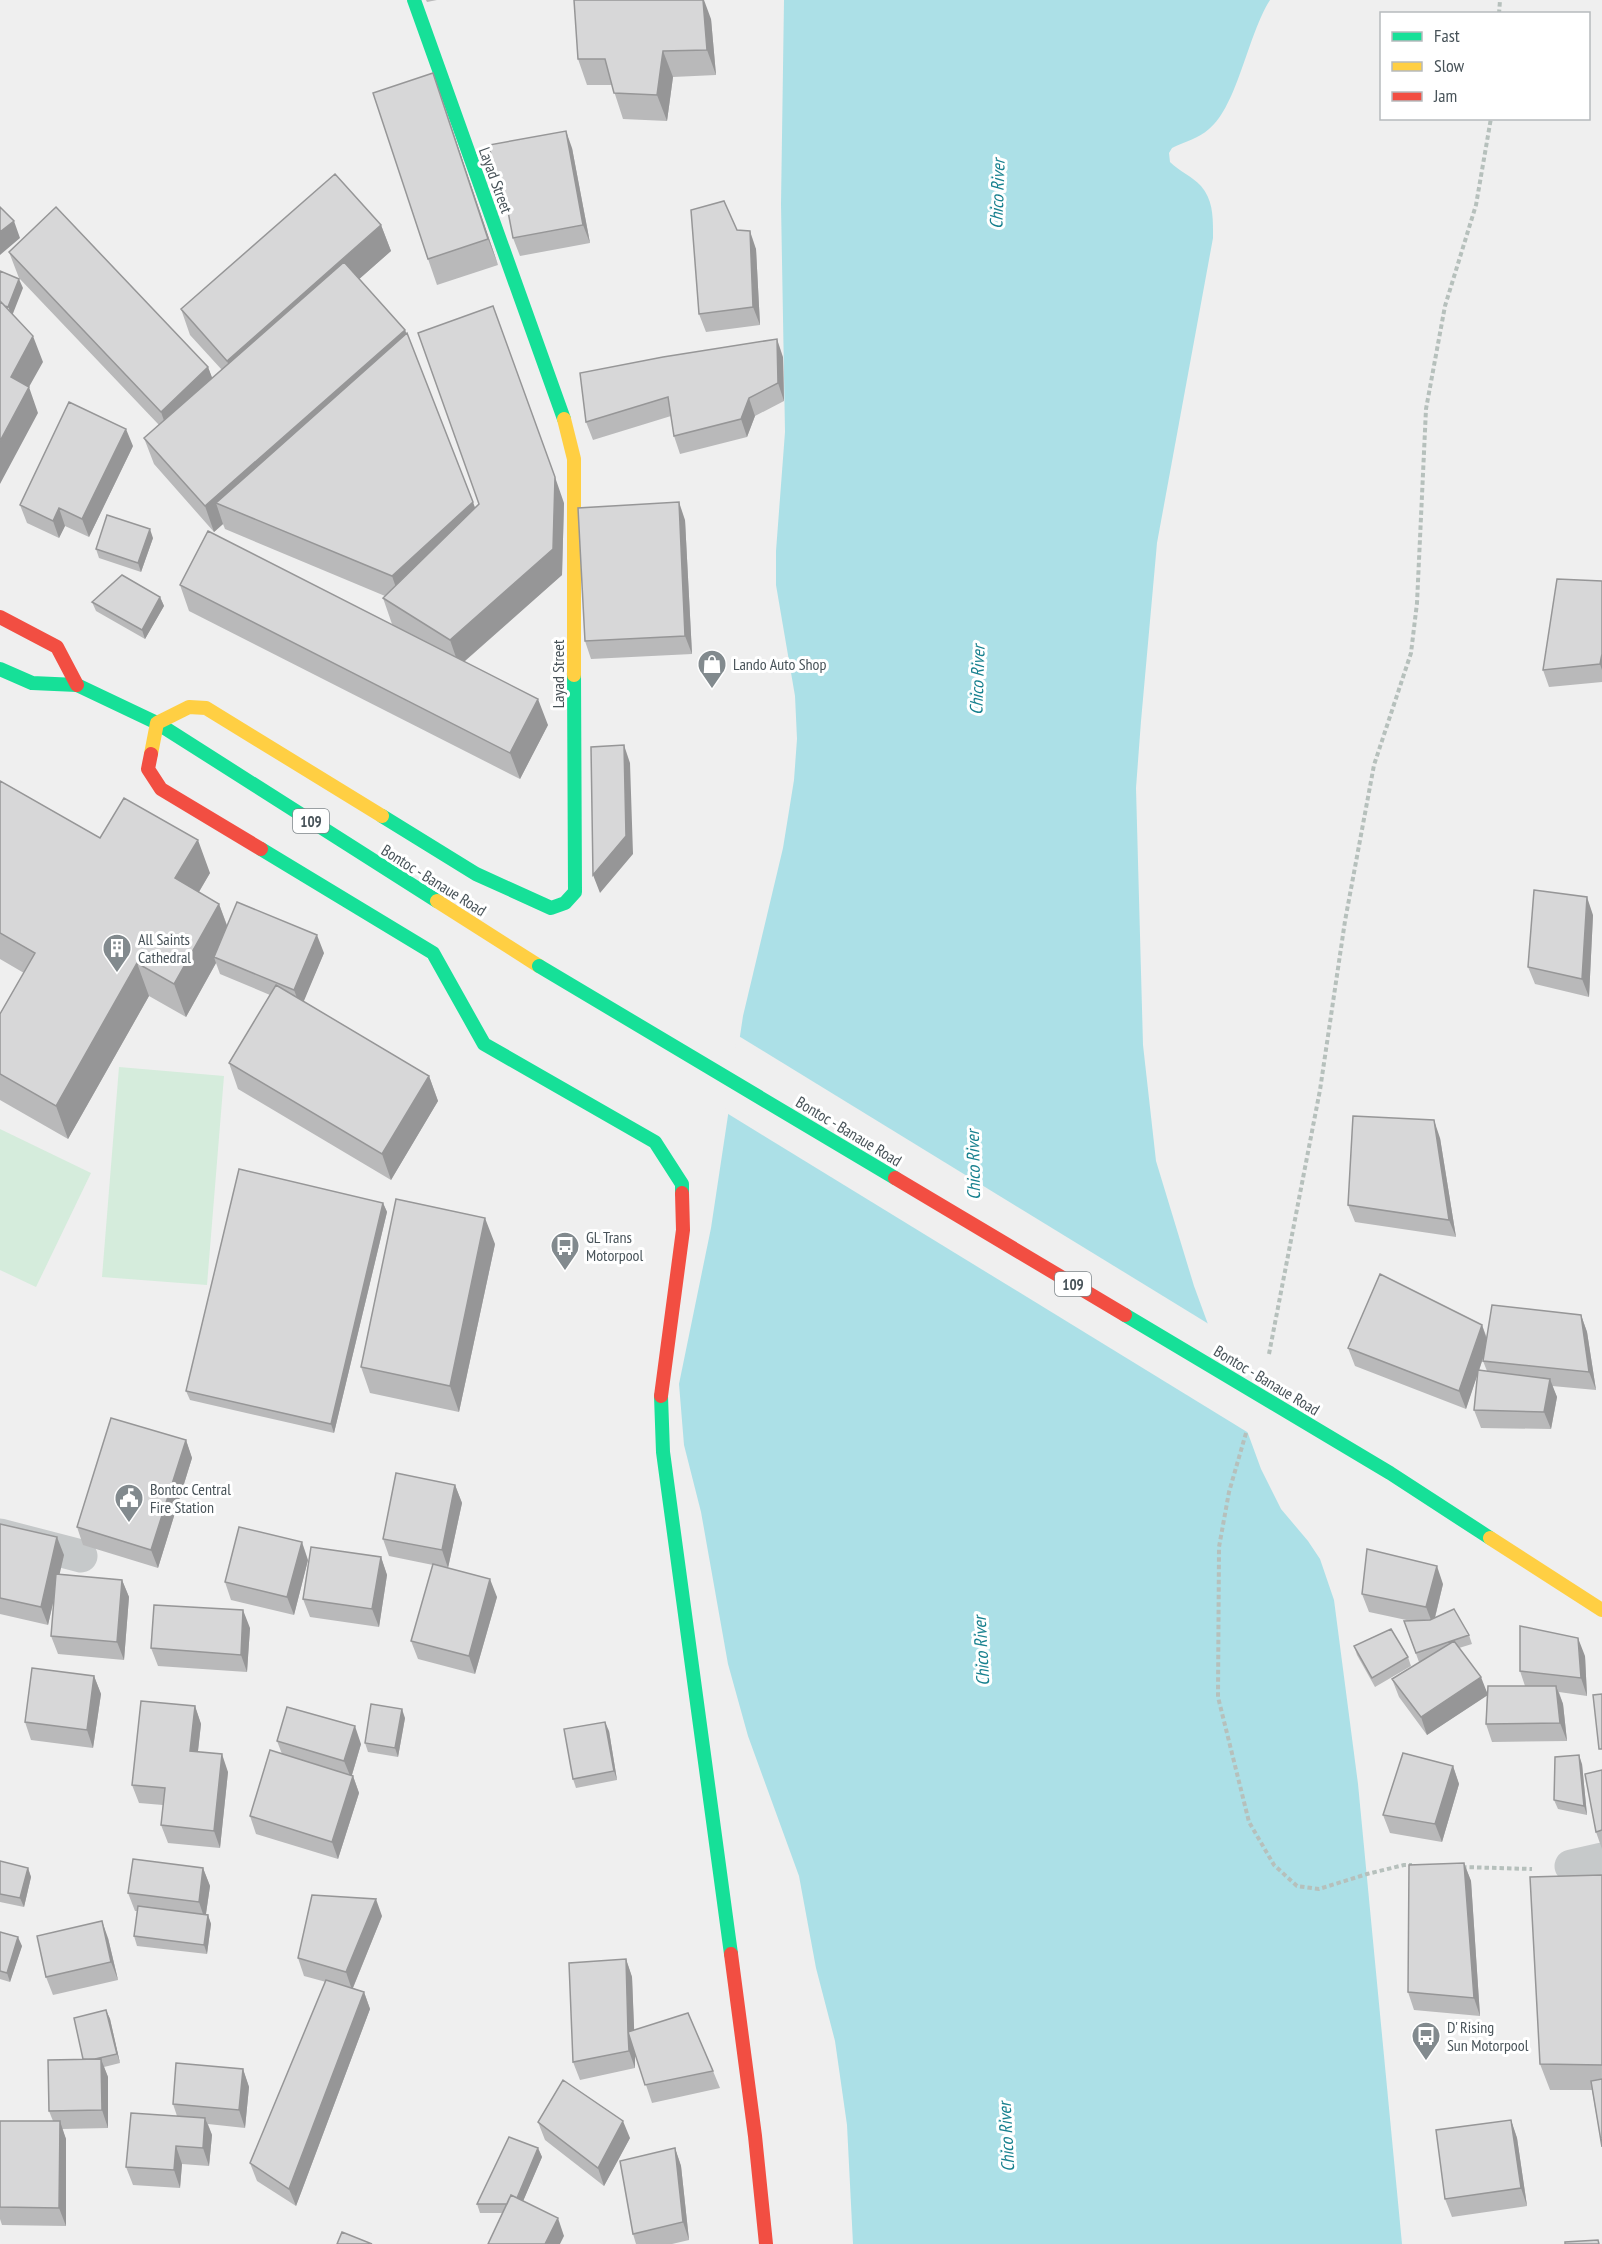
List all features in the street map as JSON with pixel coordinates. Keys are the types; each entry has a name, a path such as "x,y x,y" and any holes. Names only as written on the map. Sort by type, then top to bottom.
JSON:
{"street":[{"name":"Layad Street","path":"157,723 189,707 206,708 476,874 551,908 564,905 571,900 575,892 574,459 560,404 414,0"},
{"path":"0,617 57,647 77,685"},
{"name":"Bontoc - Banaue Road","path":"0,669 32,683 77,685 157,723 539,966 1390,1473 1602,1610"},
{"path":"157,723 148,769 161,789 434,953 484,1044 655,1142 682,1184 683,1230 660,1404 663,1452 755,2136 766,2244"},
{"path":"0,1534 81,1556"}],"path":[{"path":"1268,1360 1320,1090 1345,921 1374,765 1411,653 1417,603 1426,409 1445,306 1476,205 1491,120"},
{"path":"1247,1431 1228,1492 1219,1548 1218,1697 1249,1822 1274,1865 1297,1886 1319,1889 1404,1865 1415,1865"},
{"path":"1460,1867 1544,1869 1586,1863"}],"green space":[{"path":"119,1067 224,1076 207,1285 102,1277"},
{"path":"0,1129 91,1173 36,1287 0,1270"}],"water":[{"name":"Chico River","path":"784,0 1270,0 1255,31 1235,87 1219,119 1205,132 1172,148 1169,153 1170,162 1198,183 1205,192 1212,211 1213,238 1157,543 1141,721 1136,788 1143,1045 1156,1161 1194,1286 1261,1469 1281,1509 1320,1559 1334,1600 1358,1784 1402,2244 853,2244 847,2125 835,2041 816,1968 799,1876 748,1736 728,1664 701,1512 684,1445 679,1384 711,1228 743,1016 783,848 794,780 797,739 795,696 776,585 776,551 785,432 781,204"}],"pier":[{"path":"737,1035 1212,1326 1252,1435 725,1112"}],"building":[{"path":"574,0 703,0 707,50 663,51 657,95 614,93 605,59 578,59"},
{"path":"433,73 488,239 428,259 373,93"},
{"path":"566,131 583,225 513,238 503,185 497,186 489,145"},
{"path":"335,174 381,225 227,361 181,309"},
{"path":"724,201 737,230 750,231 753,307 699,314 691,210"},
{"path":"0,207 14,221 0,232"},
{"path":"56,207 208,367 161,412 9,252"},
{"path":"344,262 405,330 205,506 144,438"},
{"path":"0,271 19,279 8,307 1,302 0,304"},
{"path":"1,302 33,336 11,377 29,387 0,441 0,304"},
{"path":"493,306 555,477 553,549 450,640 383,598 479,504 418,333"},
{"path":"407,333 473,502 392,576 216,503"},
{"path":"777,339 778,383 749,398 741,419 674,436 668,397 586,422 580,373"},
{"path":"69,402 126,429 82,519 59,508 53,521 20,505"},
{"path":"679,502 685,636 585,641 578,508"},
{"path":"107,515 150,529 138,563 96,549"},
{"path":"208,531 538,699 510,753 180,585"},
{"path":"122,575 160,597 142,630 92,602"},
{"path":"1557,579 1602,581 1600,664 1543,670"},
{"path":"624,745 626,836 593,875 591,747"},
{"name":"All Saints Cathedral","path":"0,781 100,838 124,798 198,840 175,878 219,904 174,984 137,963 56,1106 0,1074 0,1014 35,953 0,933"},
{"path":"1534,890 1587,897 1582,979 1528,967"},
{"path":"237,902 317,935 294,990 214,957"},
{"path":"276,985 429,1076 382,1154 229,1063"},
{"path":"1353,1116 1434,1120 1449,1220 1348,1205"},
{"path":"239,1169 383,1203 331,1424 186,1391"},
{"path":"396,1199 485,1218 450,1386 361,1367"},
{"path":"1380,1274 1482,1325 1459,1391 1348,1348"},
{"path":"1492,1305 1581,1315 1589,1372 1483,1361"},
{"path":"1478,1370 1550,1379 1544,1412 1474,1410"},
{"path":"111,1418 186,1440 151,1550 77,1527"},
{"path":"396,1473 455,1485 442,1550 383,1539"},
{"path":"0,1524 57,1537 41,1607 0,1598"},
{"path":"239,1527 302,1542 287,1597 225,1582"},
{"path":"311,1547 381,1557 372,1609 303,1599"},
{"path":"1367,1549 1437,1566 1426,1607 1362,1594"},
{"path":"433,1564 490,1579 469,1656 411,1641"},
{"path":"56,1574 122,1580 117,1642 51,1636"},
{"path":"154,1605 243,1610 241,1655 151,1648"},
{"path":"1454,1609 1469,1635 1416,1653 1404,1621 1430,1620"},
{"path":"1520,1626 1578,1638 1581,1678 1520,1671"},
{"path":"1391,1629 1408,1657 1372,1678 1354,1646"},
{"path":"1454,1641 1481,1677 1421,1717 1392,1679"},
{"path":"32,1668 94,1676 87,1730 25,1722"},
{"path":"1488,1686 1556,1686 1560,1723 1486,1724"},
{"path":"1602,1694 1602,1749 1599,1749 1593,1695"},
{"path":"141,1701 195,1706 190,1751 222,1754 214,1831 161,1825 165,1788 132,1785"},
{"path":"371,1704 402,1709 395,1748 365,1743"},
{"path":"287,1707 355,1726 344,1761 277,1741"},
{"path":"605,1722 614,1771 573,1779 564,1729"},
{"path":"270,1750 353,1776 332,1842 250,1816"},
{"path":"1403,1753 1453,1766 1435,1824 1383,1815"},
{"path":"1579,1755 1584,1806 1554,1800 1555,1757"},
{"path":"1602,1770 1602,1830 1596,1832 1585,1774"},
{"path":"133,1859 203,1868 199,1902 128,1893"},
{"path":"0,1861 28,1868 20,1898 0,1894"},
{"path":"1464,1863 1474,1998 1408,1992 1409,1865"},
{"path":"1602,1875 1602,2065 1540,2064 1530,1877"},
{"path":"312,1895 376,1899 346,1972 298,1958"},
{"path":"138,1906 208,1915 204,1945 134,1936"},
{"path":"102,1921 111,1962 46,1977 37,1936"},
{"path":"0,1932 18,1937 7,1973 0,1971"},
{"path":"626,1959 629,2051 573,2062 569,1963"},
{"path":"326,1980 364,1992 289,2189 250,2163"},
{"path":"106,2010 117,2054 83,2059 74,2018"},
{"path":"688,2013 713,2071 645,2085 628,2032"},
{"path":"101,2059 102,2110 49,2111 48,2060"},
{"path":"176,2063 243,2069 239,2110 173,2104"},
{"path":"1602,2079 1602,2147 1591,2081"},
{"path":"563,2080 623,2121 598,2168 538,2122"},
{"path":"131,2113 205,2118 203,2148 176,2146 174,2170 126,2167"},
{"path":"1511,2120 1521,2188 1445,2199 1436,2130"},
{"path":"0,2121 60,2121 59,2208 0,2207"},
{"path":"509,2137 538,2148 517,2198 511,2195 507,2204 477,2204"},
{"path":"675,2148 683,2222 633,2234 620,2161"},
{"path":"511,2195 558,2218 545,2244 488,2244"},
{"path":"342,2232 372,2244 337,2244"},
{"path":"1598,2240 1599,2244 1565,2244 1565,2242"}],"traffic: fast":[{"path":"414,0 564,419"},
{"path":"0,669 32,683 77,685 157,723 437,901"},
{"path":"382,816 476,874 551,908 565,903 575,892 574,675"},
{"path":"261,849 433,953 484,1044 655,1142 682,1184 682,1193"},
{"path":"539,966 895,1178"},
{"path":"1125,1315 1390,1473 1490,1538"},
{"path":"661,1396 663,1452 731,1954"}],"traffic: slow":[{"path":"564,419 574,459 574,675"},
{"path":"151,754 157,723 189,707 206,708 382,816"},
{"path":"437,901 539,966"},
{"path":"1490,1538 1602,1610"}],"traffic: jam":[{"path":"0,617 57,647 77,685"},
{"path":"151,754 148,769 161,789 261,849"},
{"path":"895,1178 1125,1315"},
{"path":"661,1396 683,1230 682,1193"},
{"path":"731,1954 755,2136 766,2244"}],"place":[{"name":"Lando Auto Shop","path":"712,690"},
{"name":"All Saints Cathedral","path":"117,974"},
{"name":"GL Trans Motorpool","path":"565,1272"},
{"name":"Bontoc Central Fire Station","path":"129,1524"},
{"name":"D' Rising Sun Motorpool","path":"1426,2062"}]}
